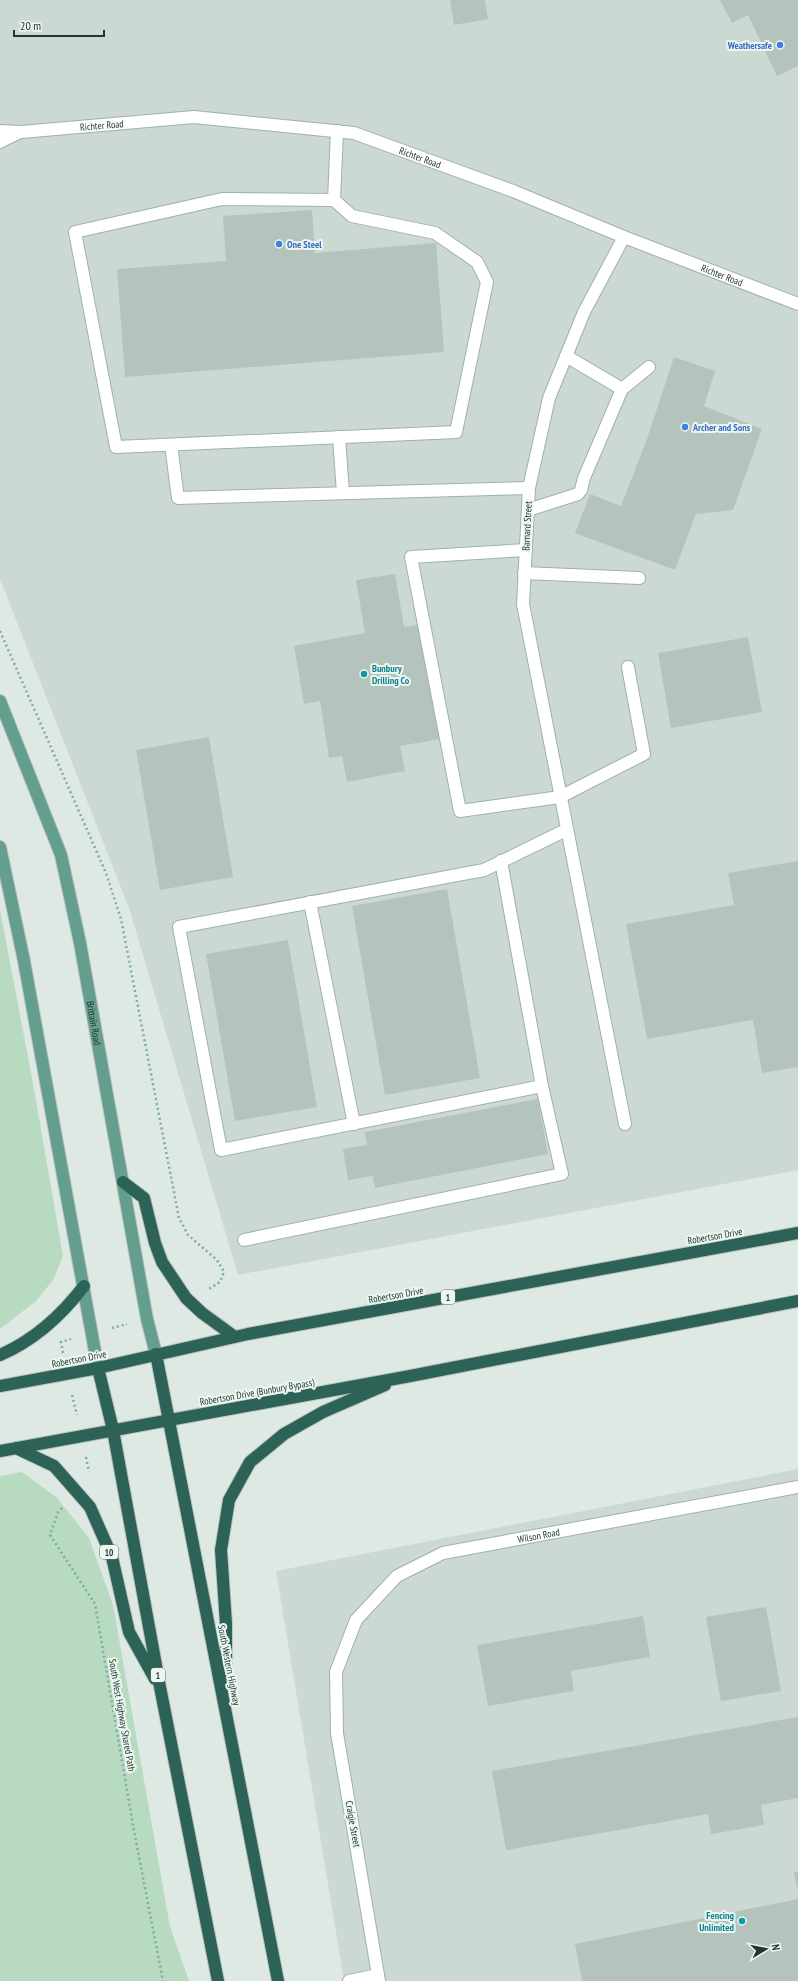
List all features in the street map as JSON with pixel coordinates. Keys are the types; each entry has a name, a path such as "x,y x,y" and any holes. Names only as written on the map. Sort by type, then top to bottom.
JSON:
{"highway":[{"path":"123,1182 144,1198 155,1243 162,1262 186,1298 202,1313 235,1337"},
{"name":"Robertson Drive","path":"0,1386 98,1368 235,1337 798,1233"},
{"path":"0,1355 25,1343 46,1327 67,1308 84,1286"},
{"path":"226,1709 226,1624 221,1550 229,1500 250,1462 284,1434 322,1412 405,1377 798,1301"},
{"name":"South Western Highway","path":"156,1354 278,1981"},
{"name":"1","path":"98,1368 113,1430 160,1687 218,1981"},
{"name":"Robertson Drive (Bunbury Bypass)","path":"113,1430 405,1377"},
{"path":"0,1451 113,1430"},
{"name":"10","path":"16,1448 54,1466 90,1507 112,1557 129,1632 160,1687"}],"main road":[{"name":"Brittain Road","path":"0,700 61,855 80,943 147,1319 156,1354"},
{"path":"0,847 27,976 98,1368"}],"street":[{"name":"Richter Road","path":"0,131 21,132 194,117 354,133 513,191 624,237 798,304"},
{"path":"334,200 336,131"},
{"name":"Richter Road","path":"0,142 21,132"},
{"path":"222,198 334,200 352,216 435,233 477,262 487,282 456,432 116,448 75,232 222,198"},
{"name":"Barnard Street","path":"624,237 584,312 549,398 529,488 523,604 566,830 625,1124"},
{"path":"566,356 622,389"},
{"path":"528,510 575,496 581,490 584,478 622,389 649,367"},
{"path":"339,437 343,493"},
{"path":"171,445 178,498 529,488"},
{"path":"526,550 410,557 460,811 560,797 644,754 628,667"},
{"path":"524,573 639,578"},
{"path":"542,1086 222,1150 180,927 484,870 566,830"},
{"path":"244,1240 562,1174 542,1086 501,861"},
{"path":"310,902 354,1124"},
{"name":"Wilson Road","path":"336,1672 356,1620 397,1576 443,1553 798,1487"},
{"name":"Craigie Street","path":"336,1672 338,1733 378,1978 349,1981"}],"path":[{"path":"0,631 106,873 121,919 178,1218 188,1235 217,1260 224,1272 220,1282 212,1287"},
{"name":"South West Highway Shared Path","path":"76,1492 58,1512 50,1535 95,1604 134,1831 163,1981"}],"shaded area":[{"path":"0,0 798,0 798,1170 238,1275 129,908 0,579"},
{"path":"798,1469 798,1981 344,1981 276,1571"}],"green space":[{"path":"0,910 32,1078 63,1256 53,1280 36,1301 0,1329"},
{"path":"22,1472 57,1498 89,1538 113,1605 170,1927 189,1981 0,1981 0,1476"}],"building":[{"path":"450,0 485,0 488,19 454,25"},
{"name":"Weathersafe","path":"720,0 798,0 798,66 777,76 748,15 732,23"},
{"path":"312,210 315,253 436,243 444,352 125,377 117,269 226,261 223,216"},
{"path":"674,357 715,371 704,406 762,429 733,510 696,514 675,570 575,533 590,494 621,506 648,436"},
{"name":"Bunbury Drilling Co","path":"395,574 404,627 421,624 440,739 400,746 405,771 347,782 342,756 329,758 320,701 304,704 294,646 365,633 356,580"},
{"path":"748,637 762,712 671,728 658,653"},
{"path":"209,737 233,877 160,890 136,750"},
{"path":"798,861 798,1067 762,1073 753,1020 647,1039 626,924 734,905 728,873"},
{"path":"447,889 480,1078 385,1095 352,906"},
{"path":"288,940 317,1107 235,1121 206,954"},
{"path":"538,1099 548,1154 375,1188 373,1176 348,1180 343,1149 367,1145 365,1132"},
{"path":"766,1607 781,1691 721,1701 706,1617"},
{"path":"643,1616 650,1657 571,1671 574,1691 488,1706 477,1645"},
{"path":"798,1717 798,1798 761,1805 764,1825 711,1834 708,1814 506,1850 492,1771"},
{"path":"794,1872 798,1872 798,1888 797,1888"},
{"name":"Fencing Unlimited","path":"798,1899 798,1981 582,1981 575,1944"}],"place":[{"name":"Weathersafe","path":"780,45"},
{"name":"One Steel","path":"279,244"},
{"name":"Archer and Sons","path":"685,427"},
{"name":"Bunbury Drilling Co","path":"364,674"},
{"name":"Fencing Unlimited","path":"742,1921"}]}
